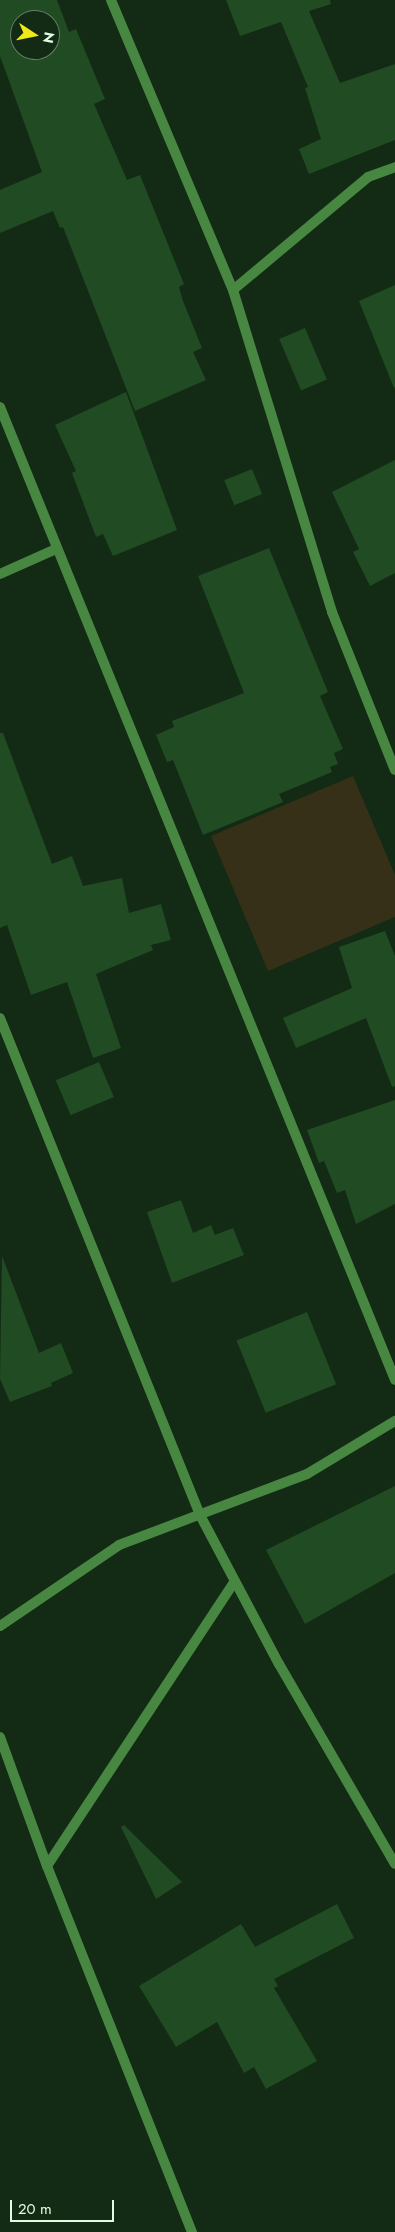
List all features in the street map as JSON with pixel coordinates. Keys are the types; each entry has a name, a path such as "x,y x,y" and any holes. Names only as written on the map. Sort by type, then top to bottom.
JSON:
{"street":[{"path":"110,0 233,290 332,612 395,770"},
{"path":"233,290 368,177 395,167"},
{"path":"0,407 56,549 395,1380"},
{"path":"0,574 56,549"},
{"path":"0,1018 200,1514 278,1664 395,1864"},
{"path":"0,1626 119,1545 307,1474 395,1421"},
{"path":"47,1866 235,1581"},
{"path":"0,1737 47,1866 192,2232"}],"shaded area":[{"path":"353,776 395,875 395,917 268,971 211,836"}],"building":[{"path":"0,0 57,0 69,32 76,29 105,99 94,104 127,180 140,175 184,284 179,287 202,348 193,352 206,380 135,411 63,227 60,228 53,211 0,233 0,190 42,172 0,56"},
{"path":"226,0 330,0 331,4 309,11 340,83 395,64 395,140 309,174 299,149 321,139 305,88 308,87 281,22 240,36"},
{"path":"395,285 395,387 394,388 359,301"},
{"path":"305,328 327,380 301,390 279,339"},
{"path":"126,392 177,530 113,556 103,534 96,537 72,473 76,471 55,425"},
{"path":"395,460 395,573 370,586 353,552 359,549 332,492"},
{"path":"252,469 262,494 234,505 224,480"},
{"path":"269,548 328,692 320,696 343,749 334,753 338,764 330,767 332,772 279,794 283,802 203,835 173,760 167,762 156,735 174,727 172,721 244,693 198,576"},
{"path":"0,733 3,733 52,864 72,856 83,886 122,878 129,913 161,904 171,940 151,945 153,950 96,974 121,1048 93,1058 67,982 31,995 7,925 0,928"},
{"path":"385,931 395,956 395,1086 392,1087 366,1018 296,1048 283,1018 352,988 339,947"},
{"path":"99,1062 114,1097 71,1115 56,1080"},
{"path":"395,1100 395,1204 356,1224 345,1190 337,1193 324,1161 319,1163 307,1130"},
{"path":"181,1200 193,1233 211,1225 215,1235 233,1228 244,1255 172,1283 147,1212"},
{"path":"2,1256 39,1353 61,1343 73,1373 51,1383 52,1386 10,1402 0,1379"},
{"path":"307,1312 336,1384 266,1413 237,1340"},
{"path":"395,1486 395,1573 305,1624 266,1550"},
{"path":"124,1825 182,1882 156,1899 121,1827"},
{"path":"337,1904 354,1938 274,1979 278,1986 274,1988 317,2061 266,2089 254,2067 244,2073 217,2022 176,2047 139,1986 241,1924 255,1947"}]}
